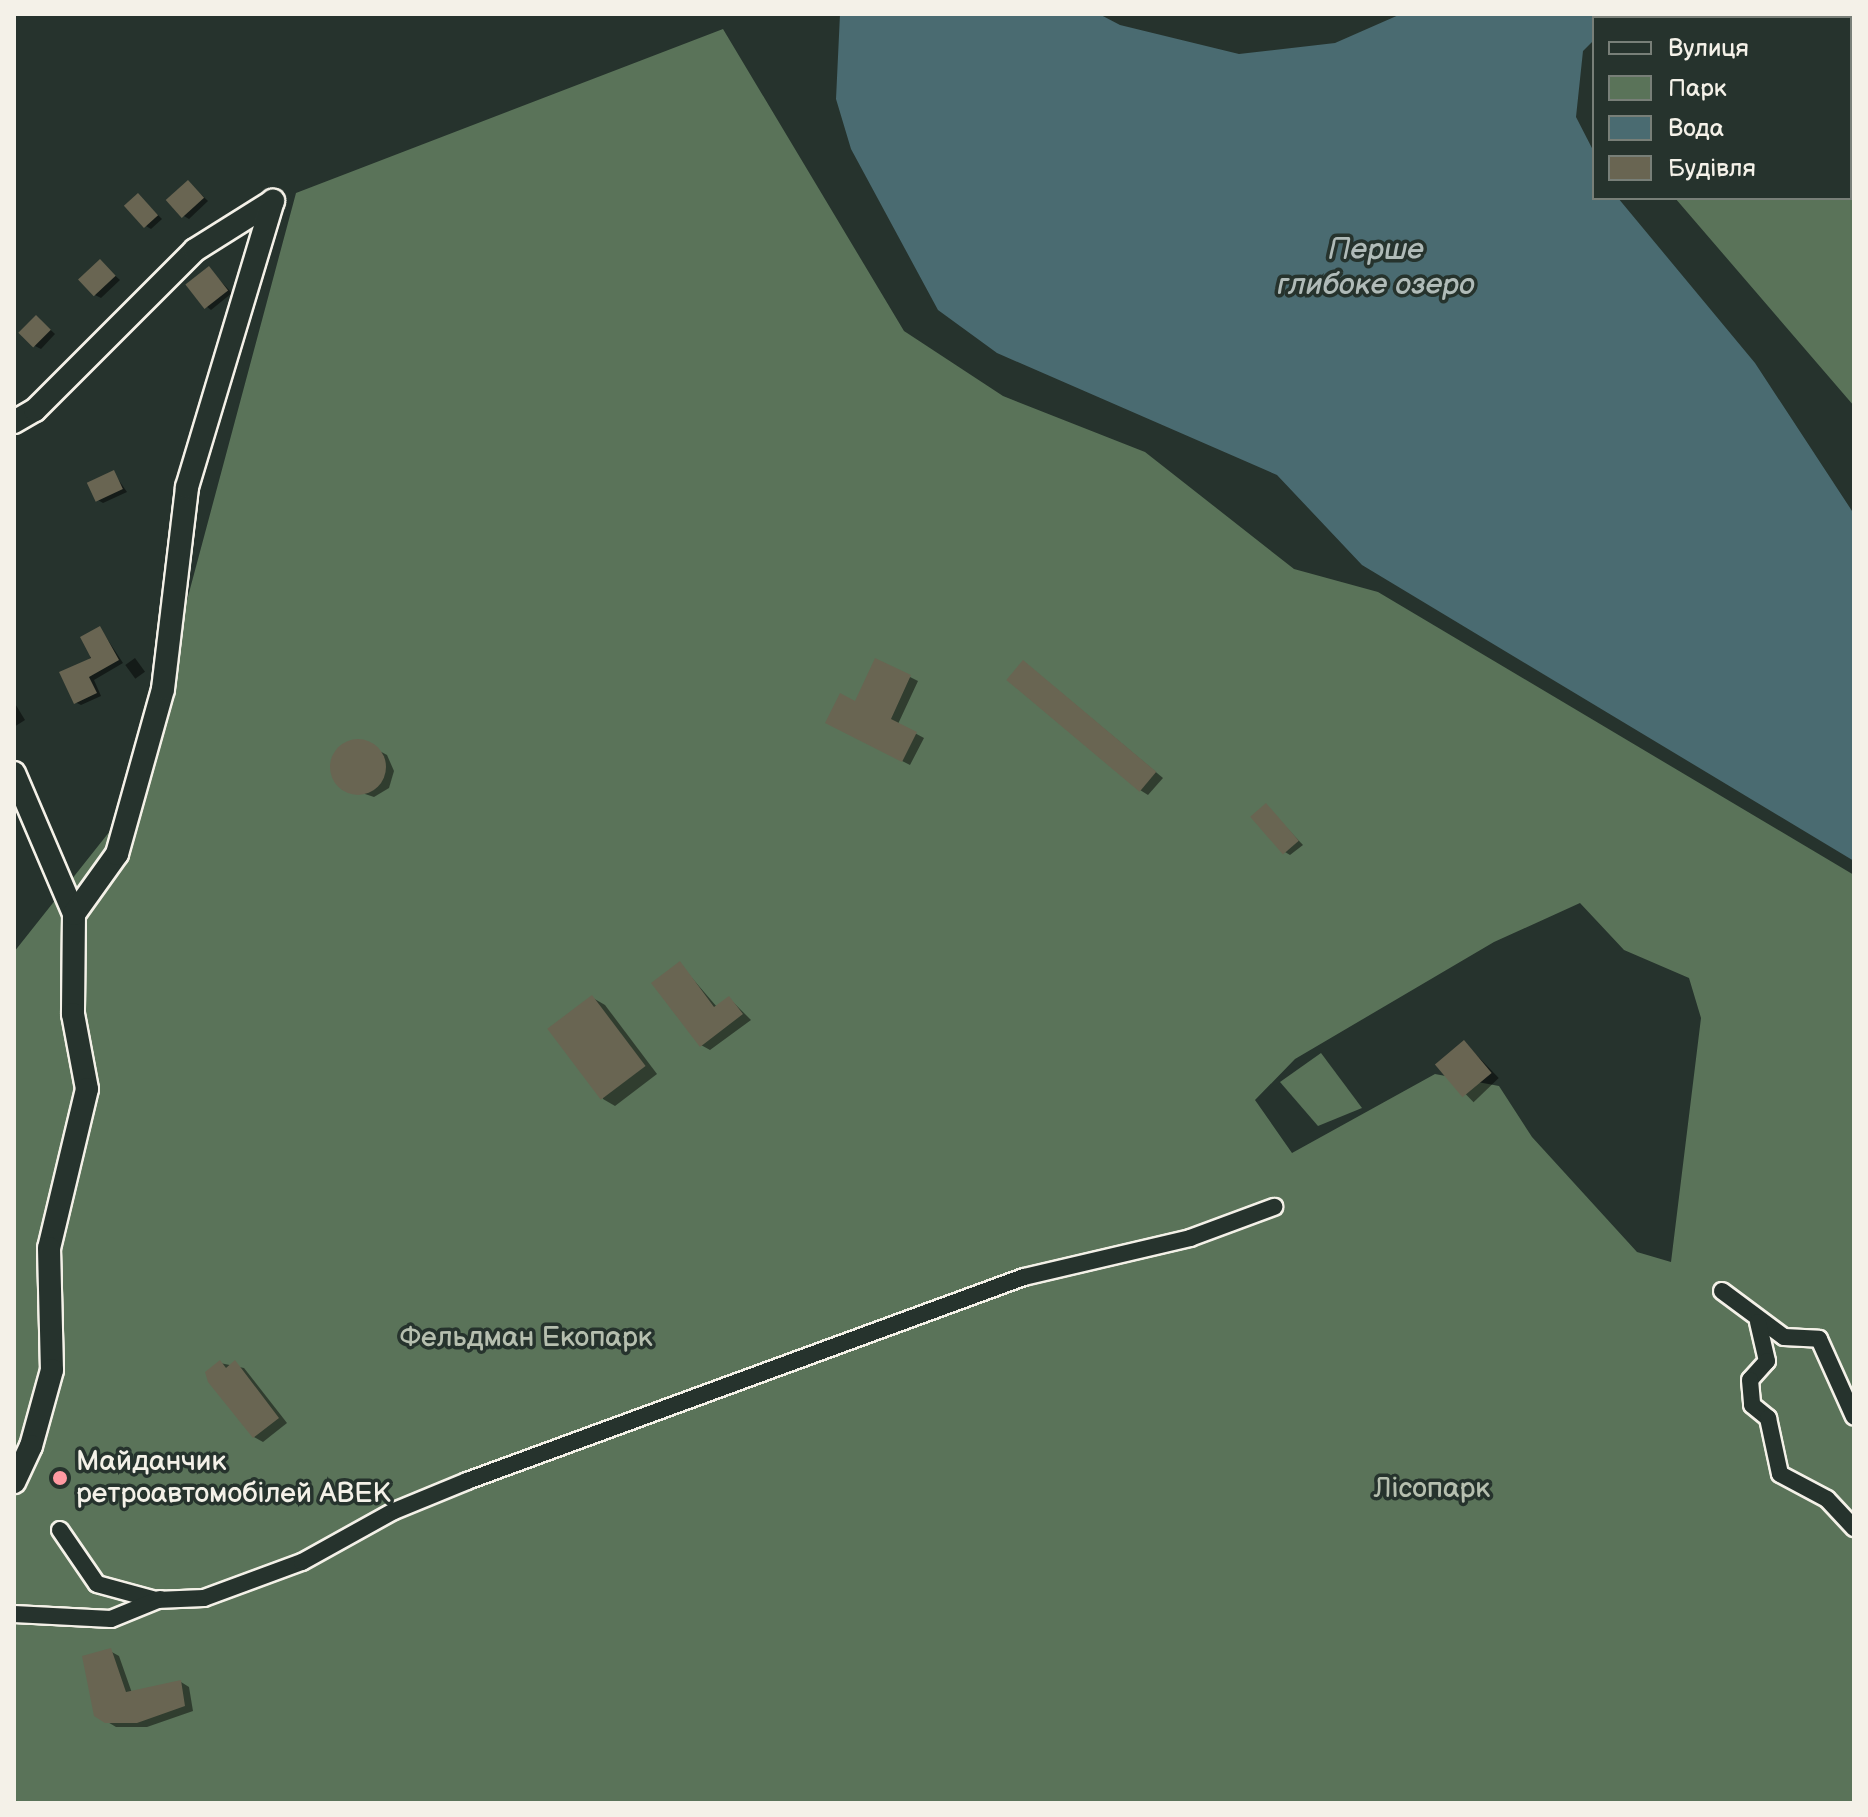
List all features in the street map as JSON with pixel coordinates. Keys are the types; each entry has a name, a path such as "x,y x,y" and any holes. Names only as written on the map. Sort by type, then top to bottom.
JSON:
{"street":[{"path":"14,422 35,410 195,250 273,201 187,487 163,689 130,809 117,854 74,914"},
{"path":"14,773 74,914 73,1014 87,1089 49,1248 52,1370 31,1446 14,1482"},
{"path":"60,1530 97,1584 160,1599 204,1598 255,1582 394,1511 467,1481 1024,1277 1190,1238 1274,1207"},
{"path":"1722,1291 1758,1322 1784,1337 1819,1339 1854,1417"},
{"path":"1758,1322 1767,1361 1750,1380 1752,1405 1768,1418 1780,1474 1827,1499 1854,1528"},
{"path":"14,1614 111,1619 160,1599"}],"green space":[{"path":"1854,14 1854,406 1677,200 1852,200 1852,16 1648,16"},
{"path":"723,29 904,331 1003,396 1145,452 1294,569 1378,592 1854,875 1854,1803 14,1803 14,952 133,802 296,193","holes":["1580,903 1624,950 1689,978 1701,1018 1671,1262 1637,1252 1532,1137 1499,1086 1435,1074 1292,1153 1255,1100 1295,1059 1494,942"]},
{"path":"1321,1053 1362,1108 1318,1126 1280,1082"}],"water":[{"name":"Перше глибоке озеро","path":"840,14 1099,14 1120,25 1239,54 1335,43 1401,14 1621,14 1592,16 1592,42 1583,51 1576,117 1592,148 1592,200 1620,200 1755,363 1854,514 1854,861 1362,565 1277,475 997,353 938,310 851,149 836,99"}],"building":[{"path":"188,180 204,198 182,218 166,200"},
{"path":"138,193 158,215 144,228 124,206"},
{"path":"100,259 116,276 94,296 78,279"},
{"path":"209,266 228,290 204,309 185,284"},
{"path":"36,315 51,330 33,348 18,333"},
{"path":"114,470 123,489 96,502 87,483"},
{"path":"100,626 119,660 89,677 97,693 74,704 59,672 91,658 80,637"},
{"path":"875,658 911,675 891,719 917,732 902,762 825,723 840,693 855,701"},
{"path":"1023,660 1156,772 1140,792 1006,680"},
{"path":"358,739 377,748 386,767 377,786 358,795 339,786 330,767 339,748"},
{"path":"1266,803 1299,841 1283,855 1250,817"},
{"path":"680,961 714,1007 729,996 743,1014 700,1047 651,983"},
{"path":"592,995 646,1066 601,1100 547,1029"},
{"path":"1464,1040 1492,1073 1463,1097 1435,1064"},
{"path":"220,1360 226,1368 235,1360 279,1418 253,1438 208,1382 205,1372"},
{"path":"111,1648 126,1692 181,1680 185,1706 137,1723 105,1723 94,1716 82,1656"}],"place":[{"name":"Майданчик ретроавтомобілей АВЕК","path":"60,1478"}],"park label":[{"name":"Фельдман Екопарк","path":"526,1338"},
{"name":"Лісопарк","path":"1432,1489"}]}
